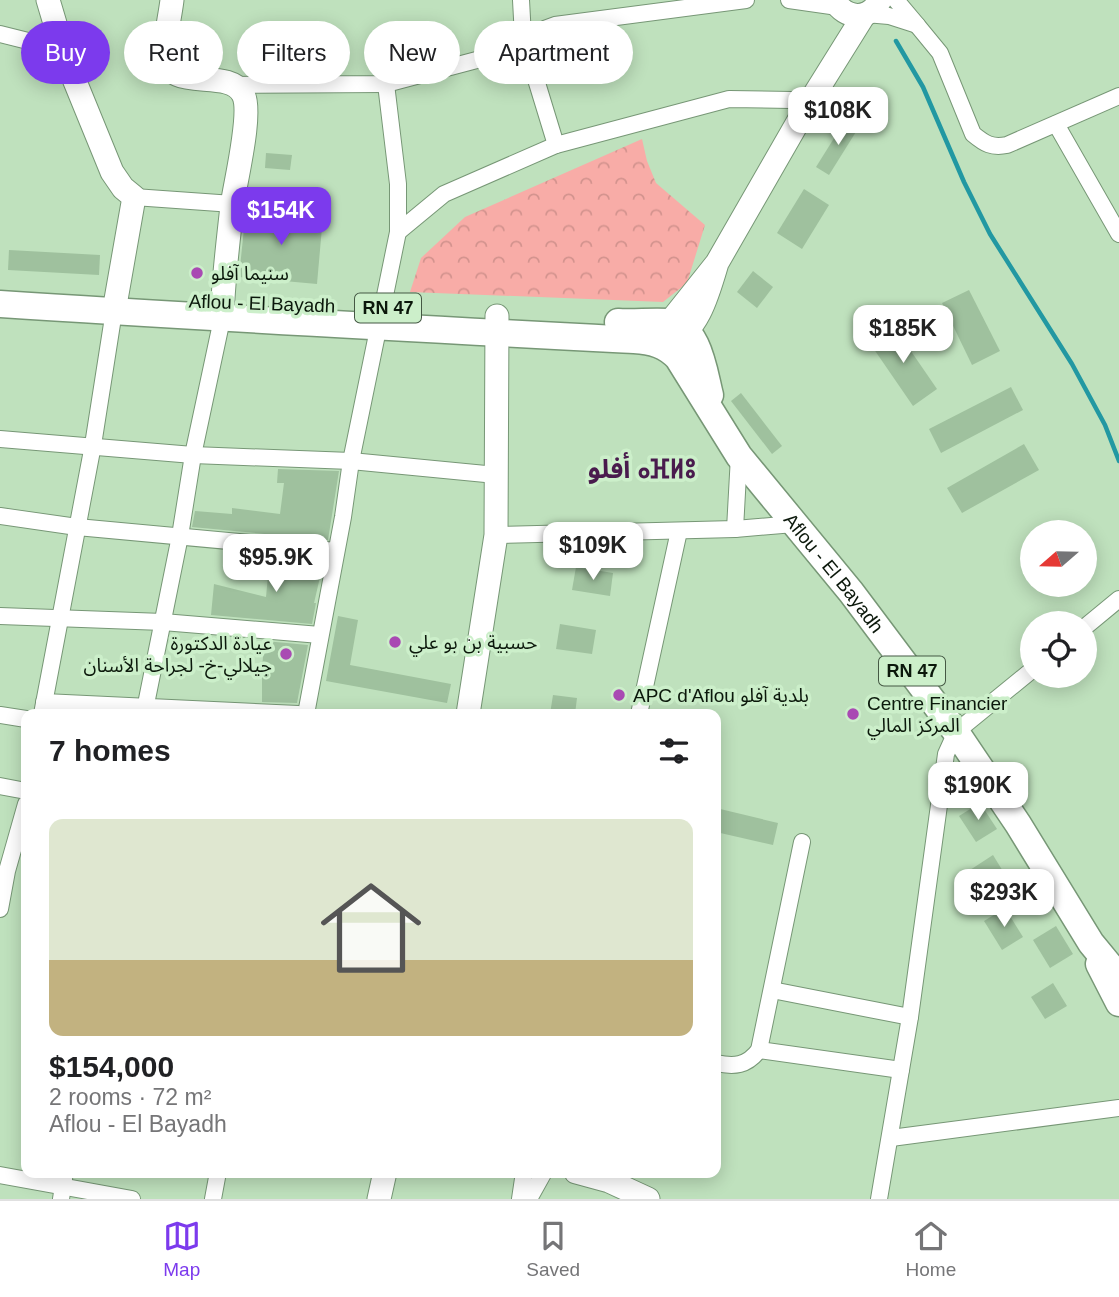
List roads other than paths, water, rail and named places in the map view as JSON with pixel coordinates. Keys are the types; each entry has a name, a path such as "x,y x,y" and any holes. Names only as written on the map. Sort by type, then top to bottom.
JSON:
{"main road":[{"name":"Aflou - El Bayadh","path":"0,289 116,304 222,311 381,316 497,324 645,340 675,334 678,358 739,456 889,641 956,732 1018,824 1091,943 1119,977"},
{"name":"Aflou - El Bayadh","path":"0,304 116,304"},
{"name":"Aflou - El Bayadh","path":"1091,943 1101,970 1119,1003"}],"street":[{"path":"48,0 54,21"},
{"path":"172,0 165,55 170,68 180,77 234,85 386,84 398,184 398,232 351,461 307,709"},
{"path":"521,0 522,21"},
{"path":"580,21 746,0"},
{"path":"789,0 807,4 838,5 852,15 870,10 916,25"},
{"path":"896,0 940,53 967,123 973,134 984,143 994,147 1007,145 1119,96"},
{"path":"833,64 838,5"},
{"path":"675,334 702,308 717,263 806,108 870,10"},
{"path":"0,34 21,39"},
{"path":"77,84 112,172 122,188 134,197 233,204"},
{"path":"537,84 556,145"},
{"path":"145,709 222,311 233,204 247,108 242,92 234,85"},
{"path":"398,232 444,194 556,145 729,99 792,100 806,108"},
{"path":"1056,124 1119,234"},
{"path":"94,709 43,708 93,445 134,197"},
{"path":"469,709 496,535 497,324"},
{"path":"0,439 193,455 351,461 496,475"},
{"path":"735,529 739,456"},
{"path":"0,516 77,527 337,551"},
{"path":"496,535 735,529 794,524"},
{"path":"640,709 679,531"},
{"path":"1097,617 1119,599"},
{"path":"0,616 163,622 320,635"},
{"path":"879,1199 910,1017 949,746 956,732 1020,680"},
{"path":"0,715 21,718"},
{"path":"0,786 21,790"},
{"path":"0,909 4,870 21,819"},
{"path":"721,1063 740,1065 748,1062 759,1050 802,842"},
{"path":"772,990 910,1017"},
{"path":"759,1050 901,1070"},
{"path":"891,1138 1119,1108"},
{"path":"0,1175 132,1199"},
{"path":"213,1199 217,1178"},
{"path":"379,1199 384,1178"},
{"path":"520,1199 523,1178"},
{"path":"529,1199 541,1178"},
{"path":"612,1178 649,1199"}],"waterway":[{"path":"896,41 923,87 990,234 1072,364 1105,425 1119,461"}],"place":[{"name":"سنيما آفلو","path":"197,273"},
{"name":"حسبية بن بو علي","path":"395,642"},
{"name":"عيادة الدكتورة جيلالي-خ- لجراحة الأسنان","path":"286,654"},
{"name":"APC d'Aflou بلدية آفلو","path":"619,695"},
{"name":"Centre Financier المركز المالي","path":"853,714"}],"district":[{"name":"أفلو ⴰⴼⵍⵓ","path":"642,469"}]}
